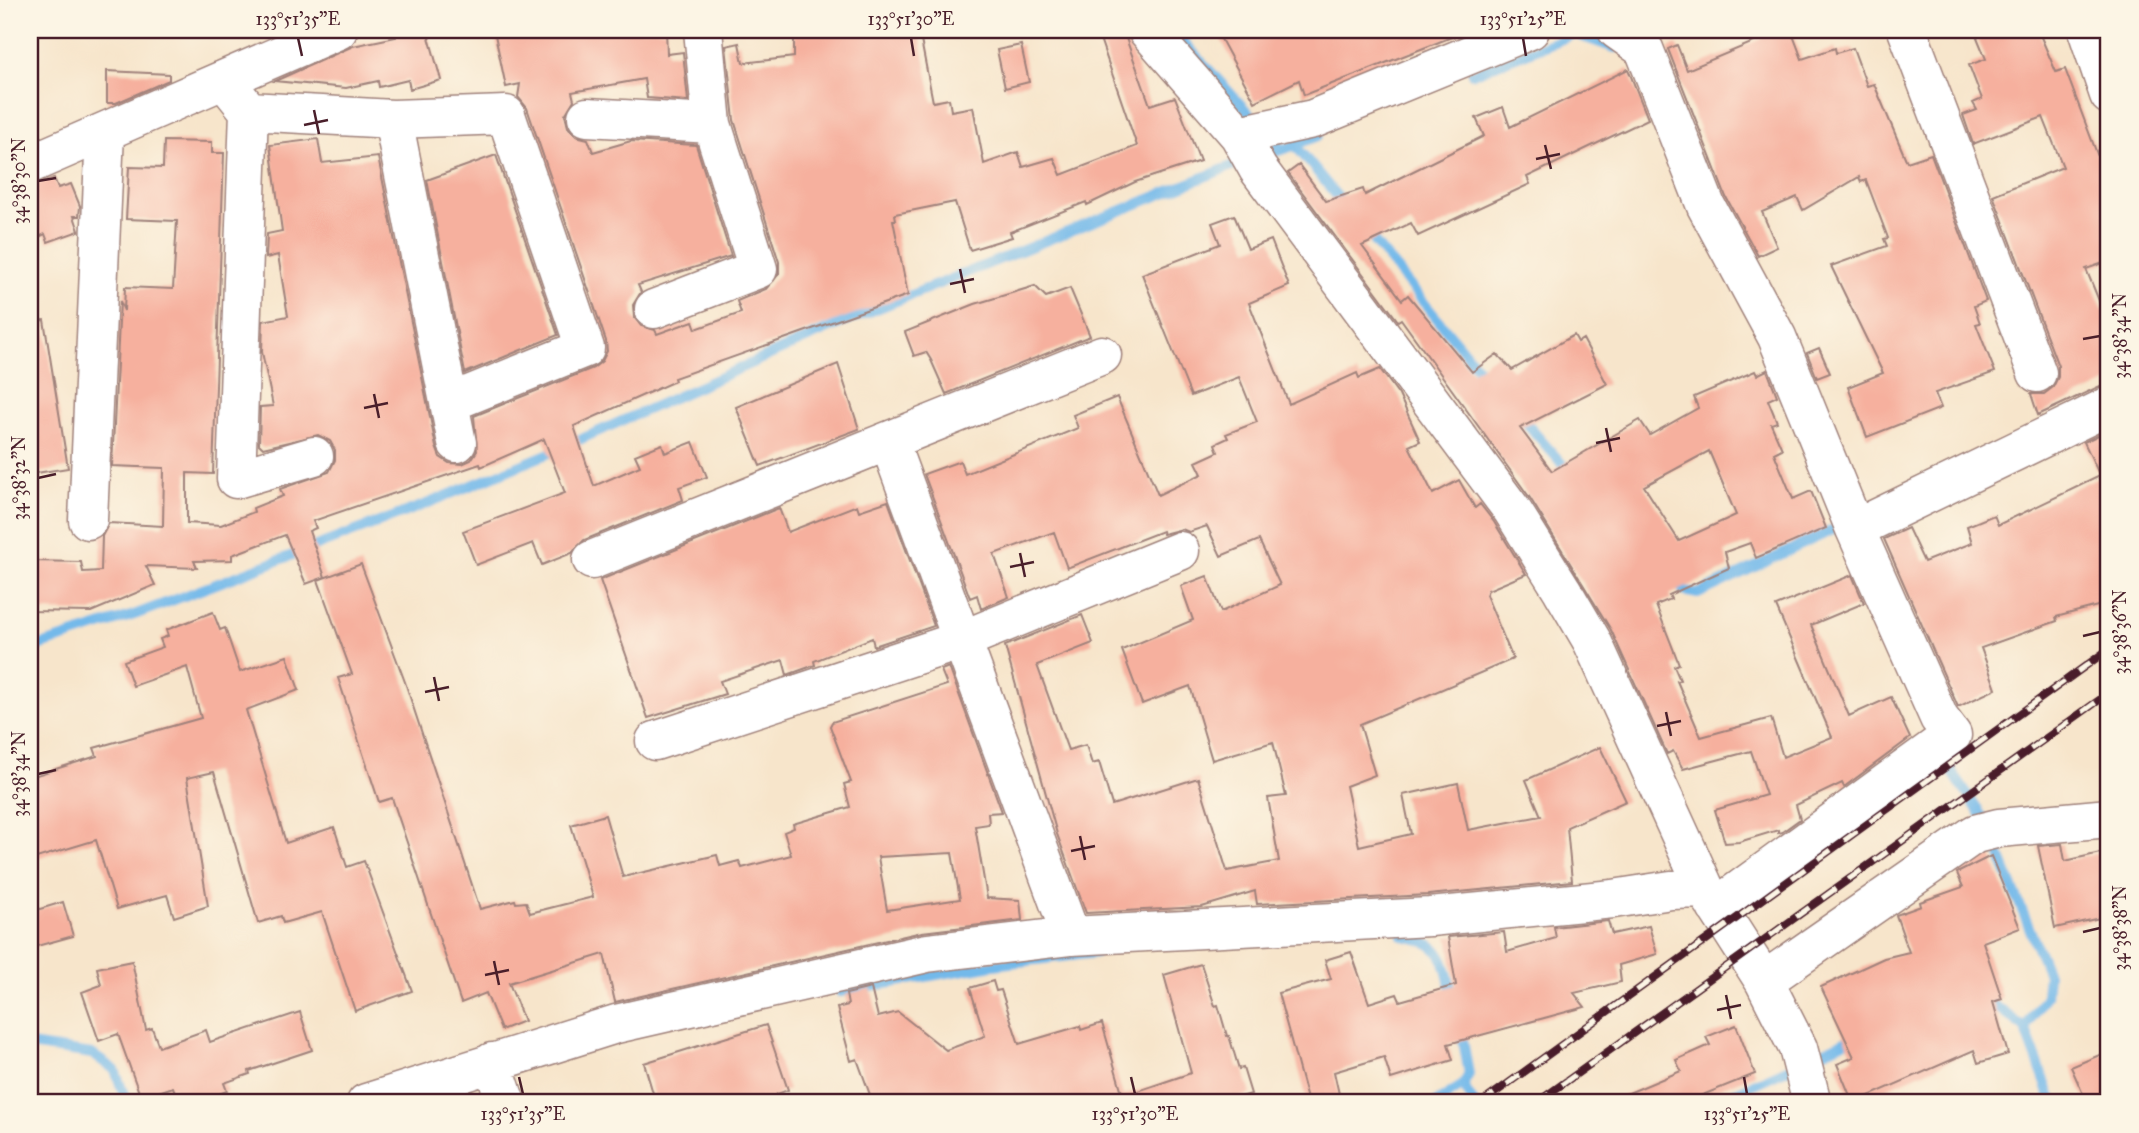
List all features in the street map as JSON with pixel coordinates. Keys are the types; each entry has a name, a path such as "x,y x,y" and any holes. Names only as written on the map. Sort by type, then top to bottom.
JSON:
{"street":[{"path":"654,309 758,269 712,124 703,30"},
{"path":"1147,30 1255,143 1512,510 1592,641 1711,898 1764,981 1806,1076"},
{"path":"1255,143 1530,30"},
{"path":"366,1103 498,1080 615,1024 927,953 1071,936 1430,917 1613,899 1671,890 1711,898 1952,735 1939,718 1855,529 1777,337 1706,206 1644,49 1617,30"},
{"path":"1907,30 2037,373"},
{"path":"2087,30 2109,95"},
{"path":"30,164 334,31"},
{"path":"223,80 249,111 236,479 314,456"},
{"path":"249,111 393,119 506,115 584,348 449,402"},
{"path":"587,117 712,124"},
{"path":"393,119 457,443"},
{"path":"88,520 105,133"},
{"path":"592,560 1102,355"},
{"path":"1855,529 2109,405"},
{"path":"889,442 1071,936"},
{"path":"654,741 962,640 1181,551"},
{"path":"1764,981 1988,831 2109,818"}],"building":[{"path":"427,30 441,80 410,89 408,80 379,87 378,81 346,88 275,81 353,46 396,37 396,34"},
{"path":"494,30 666,30 667,54 683,52 688,101 647,98 644,79 572,92 574,100 565,115 568,127 576,136 588,139 593,152 631,141 696,145 731,256 638,285 641,292 633,305 634,317 641,326 655,330 657,334 693,321 696,329 741,313 737,301 766,289 779,274 779,262 734,120 726,46 739,43 743,63 794,57 794,30 919,30 933,102 949,99 951,111 973,107 984,164 1018,152 1023,167 1054,158 1061,175 1137,146 1097,30 1123,30 1150,105 1175,97 1200,161 1135,182 1087,205 1086,202 1010,232 1012,237 970,250 955,202 895,214 896,220 893,220 908,295 674,378 675,381 574,426 594,486 640,466 635,455 662,444 665,453 693,442 707,477 679,487 683,500 584,540 572,553 542,565 533,543 476,565 463,531 565,493 544,439 481,467 480,464 313,521 316,528 309,531 325,577 306,584 285,535 232,555 232,560 194,561 197,568 146,566 155,585 91,612 30,611 30,561 81,562 83,572 101,571 102,536 109,523 163,526 164,468 112,466 120,301 124,311 125,287 173,289 177,221 126,219 129,167 163,168 164,141 212,142 212,153 224,153 213,474 187,473 187,523 221,525 254,512 253,508 283,496 280,489 329,472 335,460 335,450 330,441 318,435 263,448 259,444 260,407 273,406 262,352 263,321 288,316 278,255 266,258 267,234 282,231 270,145 318,139 322,163 378,157 436,447 440,457 449,463 462,464 471,460 477,451 474,416 593,368 602,361 607,351 606,341 527,108 518,97 520,84 506,87"},
{"path":"1216,30 1318,30 1320,35 1335,30 1467,31 1304,95 1299,80 1255,102"},
{"path":"1758,30 1791,30 1802,59 1835,48 1836,53 1853,48 1867,86 1874,84 1907,162 1931,154 1986,301 1974,306 1980,323 1976,324 1995,372 1935,393 1941,408 1867,437 1848,387 1883,373 1831,266 1887,246 1884,239 1888,238 1866,180 1861,182 1859,177 1803,210 1797,197 1762,212 1777,247 1758,256 1726,197 1668,49 1677,45 1687,70 1761,39"},
{"path":"1974,30 2038,30 2056,72 2065,69 2099,159 2109,156 2109,261 2086,269 2109,325 2109,382 2038,415 2031,394 2044,394 2053,387 2058,377 2058,366 1993,195 2063,167 2043,117 1973,144 1963,115 1977,110 1973,103 1982,99 1969,65 1986,59"},
{"path":"1021,45 1029,82 1005,88 997,50"},
{"path":"1628,69 1648,119 1527,177 1530,184 1418,236 1411,223 1362,246 1402,300 1408,295 1472,372 1497,354 1512,370 1574,335 1578,342 1583,339 1607,384 1520,428 1552,471 1640,420 1650,435 1698,408 1694,397 1755,371 1757,375 1767,370 1777,396 1768,400 1777,422 1771,424 1782,449 1774,453 1793,499 1811,491 1826,528 1756,558 1750,543 1725,552 1729,568 1669,595 1671,599 1656,605 1679,664 1674,666 1680,680 1677,681 1701,737 1771,718 1783,757 1832,737 1776,606 1852,575 1864,603 1811,625 1849,716 1891,697 1910,738 1844,787 1842,783 1796,805 1800,819 1782,832 1778,833 1778,830 1739,842 1725,843 1715,810 1766,795 1751,751 1683,769 1673,751 1667,754 1611,630 1530,498 1401,319 1398,321 1288,173 1299,165 1326,201 1363,189 1365,195 1484,136 1476,118 1503,107 1510,127","holes":["1709,451 1736,515 1679,541 1644,486"]},
{"path":"107,71 169,74 169,80 116,103 107,103"},
{"path":"496,155 558,335 465,373 427,180"},
{"path":"54,178 58,188 71,184 80,206 79,216 74,216 79,231 48,242 45,234 30,241 30,186"},
{"path":"1234,215 1248,249 1271,240 1289,286 1249,303 1289,404 1357,373 1359,378 1380,369 1399,395 1420,441 1409,446 1433,494 1459,480 1475,508 1480,504 1494,522 1526,574 1488,590 1486,595 1513,659 1360,724 1375,775 1346,786 1359,846 1411,834 1403,795 1458,783 1468,830 1541,816 1526,780 1600,747 1626,801 1567,827 1572,881 1428,895 1257,904 1255,891 1202,907 1086,913 1057,834 1005,646 1082,615 1093,643 1037,665 1068,750 1086,745 1092,764 1099,762 1112,805 1198,778 1227,871 1279,861 1268,798 1286,796 1273,742 1212,760 1190,686 1142,704 1122,650 1193,620 1181,586 1207,576 1221,612 1280,585 1259,540 1221,556 1207,526 1189,532 1182,529 1163,534 1162,531 1067,568 1054,532 994,554 1009,597 981,609 977,595 970,598 924,474 960,461 965,474 1078,428 1073,415 1117,397 1158,495 1202,474 1196,462 1218,452 1215,444 1228,438 1226,434 1257,422 1239,377 1191,396 1142,274 1220,244 1212,223"},
{"path":"1035,286 1046,297 1070,288 1090,336 946,394 926,352 914,356 905,332 975,304"},
{"path":"44,320 68,468 30,474 30,321"},
{"path":"1819,348 1830,373 1817,378 1807,353"},
{"path":"838,364 859,429 760,466 736,407"},
{"path":"2109,430 2109,603 2056,617 2057,621 1981,648 1996,689 1958,707 1884,539 1908,528 1924,562 1972,543 1967,526 1994,515 1998,525 2100,476 2084,442"},
{"path":"888,501 934,626 874,646 872,638 787,675 783,660 720,681 725,694 648,718 600,580 779,508 788,532 857,505 859,511"},
{"path":"361,564 405,682 480,909 515,900 516,903 526,902 530,913 593,897 571,825 605,815 623,877 717,855 720,866 739,861 742,868 791,855 784,832 794,828 793,824 850,807 844,784 851,782 830,726 832,722 947,685 941,670 949,667 1002,812 988,813 989,824 975,826 987,898 1020,900 1022,920 922,932 615,1002 604,954 509,983 524,1021 501,1030 486,993 461,1003 392,798 379,802 338,678 352,674 318,580","holes":["952,853 960,899 887,910 878,857"]},
{"path":"213,612 220,630 225,628 240,672 287,656 299,690 246,710 286,843 334,827 347,867 364,861 412,991 355,1011 322,912 283,923 281,916 258,923 214,772 187,778 208,906 174,917 167,895 117,909 96,840 30,860 30,777 97,756 94,748 201,718 187,667 133,686 124,661 163,647 160,639 168,636 166,630"},
{"path":"2062,844 2065,861 2109,851 2109,916 2055,928 2038,846"},
{"path":"1991,856 2020,928 1983,942 2002,999 1993,1002 2008,1054 1978,1063 1974,1050 1853,1103 1837,1064 1854,1057 1821,987 1884,958 1909,952 1896,915 1921,906 1920,902 1963,887 1957,873"},
{"path":"63,902 73,936 30,948 30,912"},
{"path":"1608,921 1612,934 1649,926 1657,954 1619,965 1621,982 1574,993 1585,1007 1448,1044 1453,1060 1391,1079 1384,1057 1334,1072 1341,1103 1308,1103 1278,993 1331,979 1325,960 1351,952 1369,1003 1397,994 1400,1001 1456,985 1448,937 1504,932 1507,952 1556,938 1554,927"},
{"path":"132,961 146,1030 152,1028 159,1047 206,1030 210,1042 300,1012 312,1050 249,1071 250,1074 224,1083 227,1091 194,1103 179,1103 173,1087 141,1098 118,1034 99,1041 82,992 101,985 97,968"},
{"path":"1201,964 1239,1069 1243,1068 1251,1094 1221,1103 873,1103 857,1059 851,1061 837,1008 848,1005 846,994 871,988 878,1017 898,1012 946,1050 985,1036 970,988 993,981 996,991 1001,990 1019,1044 1080,1026 1081,1030 1102,1023 1123,1096 1191,1073 1164,975"},
{"path":"766,1025 788,1090 777,1094 781,1103 656,1103 644,1063"},
{"path":"1736,1025 1755,1074 1700,1096 1704,1103 1605,1103 1681,1071 1676,1060 1710,1045 1706,1037"},
{"path":"2109,1051 2109,1103 2087,1103 2071,1067"}],"waterway":[{"path":"1173,30 1256,121"},
{"path":"1472,74 1574,34 1615,48"},
{"path":"1282,150 1318,136"},
{"path":"1258,157 1282,150 1271,138"},
{"path":"1295,145 1345,206"},
{"path":"30,663 38,646 134,615 419,507 552,452 844,322 1244,161"},
{"path":"1366,232 1485,377"},
{"path":"1521,417 1571,474"},
{"path":"1674,579 1684,591 1698,594 1839,527"},
{"path":"1940,754 1986,822"},
{"path":"1992,836 2048,974 2046,996 2025,1028"},
{"path":"1403,936 1417,939 1435,948 1444,964 1453,998"},
{"path":"840,992 993,965 1095,953"},
{"path":"1983,997 2025,1028 2053,1103"},
{"path":"1461,1029 1469,1074 1463,1085 1474,1103"},
{"path":"1809,1059 1855,1036"},
{"path":"30,1045 92,1054 115,1070 127,1103"},
{"path":"1711,1103 1796,1065"},
{"path":"1435,1103 1463,1085"}],"railway":[{"path":"1481,1103 2109,649"},
{"path":"1536,1103 2109,693"}]}
